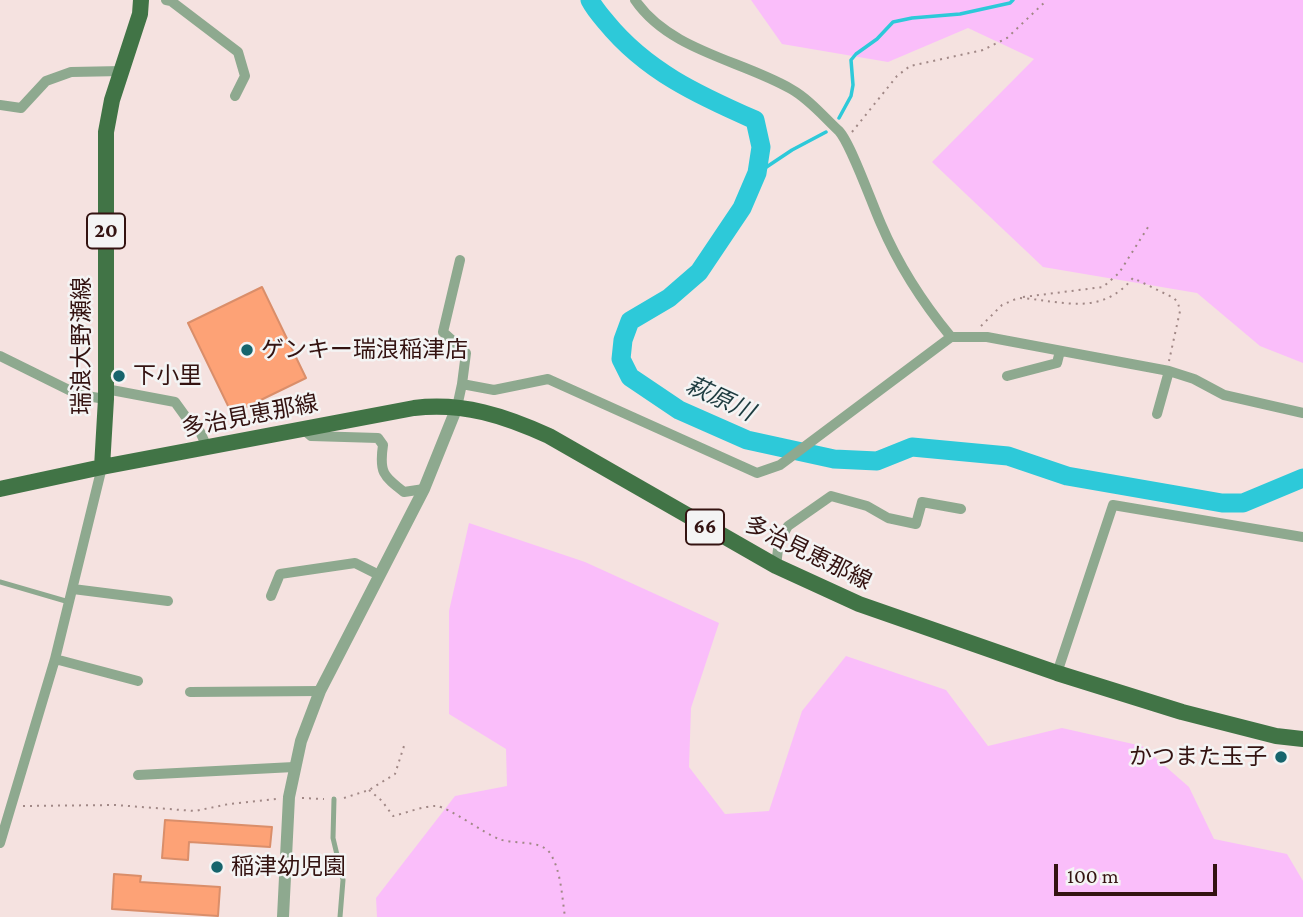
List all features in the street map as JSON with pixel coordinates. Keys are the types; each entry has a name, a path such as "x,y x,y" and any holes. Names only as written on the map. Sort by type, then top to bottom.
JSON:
{"main road":[{"name":"瑞浪大野瀬線","path":"102,467 106,394 106,132 112,100 140,14 141,0"},
{"name":"多治見恵那線","path":"102,467 414,408 457,407 488,412 549,436 776,566 859,604 1057,673 1228,726 1303,739"},
{"path":"0,489 102,467"}],"street":[{"path":"166,0 239,52 244,76 235,96"},
{"path":"635,0 662,26 685,42 792,89 842,135 901,264 936,319 951,337"},
{"path":"0,105 22,107 46,81 71,72 122,71"},
{"path":"283,917 289,797 301,741 320,691 424,489 457,407 466,353 443,332 460,260"},
{"path":"462,384 494,390 548,379 757,473 780,465 951,337 987,337 1168,371 1194,379 1224,395 1303,413"},
{"path":"1007,376 1057,363 1060,351"},
{"path":"0,356 79,395 106,394 175,402 188,420 196,423 207,447"},
{"path":"1157,414 1168,371"},
{"path":"303,429 311,436 378,438 383,445 380,464 386,479 404,492 424,489"},
{"path":"0,843 55,659 102,467"},
{"path":"776,566 779,541 788,526 831,496 867,506 888,518 916,524 922,502 961,509"},
{"path":"1057,673 1113,505 1303,537"},
{"path":"271,596 280,574 355,563 379,575"},
{"path":"73,589 168,601"},
{"path":"55,659 138,681"},
{"path":"190,692 320,691"},
{"path":"138,775 294,767"}],"lane":[{"path":"0,582 69,602"},
{"path":"334,799 333,838 343,880 340,917"}],"path":[{"path":"845,141 897,76 910,66 983,50 1007,38 1047,0"},
{"path":"971,338 1002,305 1020,298 1103,286 1119,273 1150,225"},
{"path":"1020,298 1077,304 1107,300 1121,292 1133,278 1174,298 1180,311 1168,371"},
{"path":"12,806 115,805 195,811 289,797 351,797 369,790 395,774 404,746"},
{"path":"369,790 393,816 437,806 504,841 541,846 550,852 558,874 565,917"}],"shaded area":[{"path":"751,0 1303,0 1303,363 1260,346 1197,293 1043,267 932,162 1034,59 968,28 888,62 782,44"},
{"path":"469,523 585,562 719,623 691,708 689,767 725,814 769,811 802,711 846,656 946,690 988,746 1062,728 1142,746 1189,787 1214,839 1287,854 1303,881 1303,917 377,917 376,898 455,796 507,786 506,749 449,714 449,611"}],"building":[{"name":"ゲンキー瑞浪稲津店","path":"262,287 306,378 232,414 188,323"},
{"path":"165,820 272,827 270,847 189,842 188,860 162,858"},
{"path":"114,874 141,876 140,882 220,887 218,916 112,909"}],"waterway":[{"name":"萩原川","path":"590,0 622,39 656,68 693,91 755,120 761,147 757,173 742,208 699,272 669,298 630,321 623,340 621,359 630,377 679,410 747,440 834,459 877,461 912,447 1008,456 1067,476 1222,503 1243,503 1303,478"},
{"path":"839,118 851,96 851,60 893,22 960,14 1010,3 1013,0"},
{"path":"758,167 765,168 826,132"}],"place":[{"name":"ゲンキー瑞浪稲津店","path":"247,350"},
{"name":"下小里","path":"119,376"},
{"name":"かつまた玉子","path":"1281,757"},
{"name":"稲津幼児園","path":"217,867"}]}
